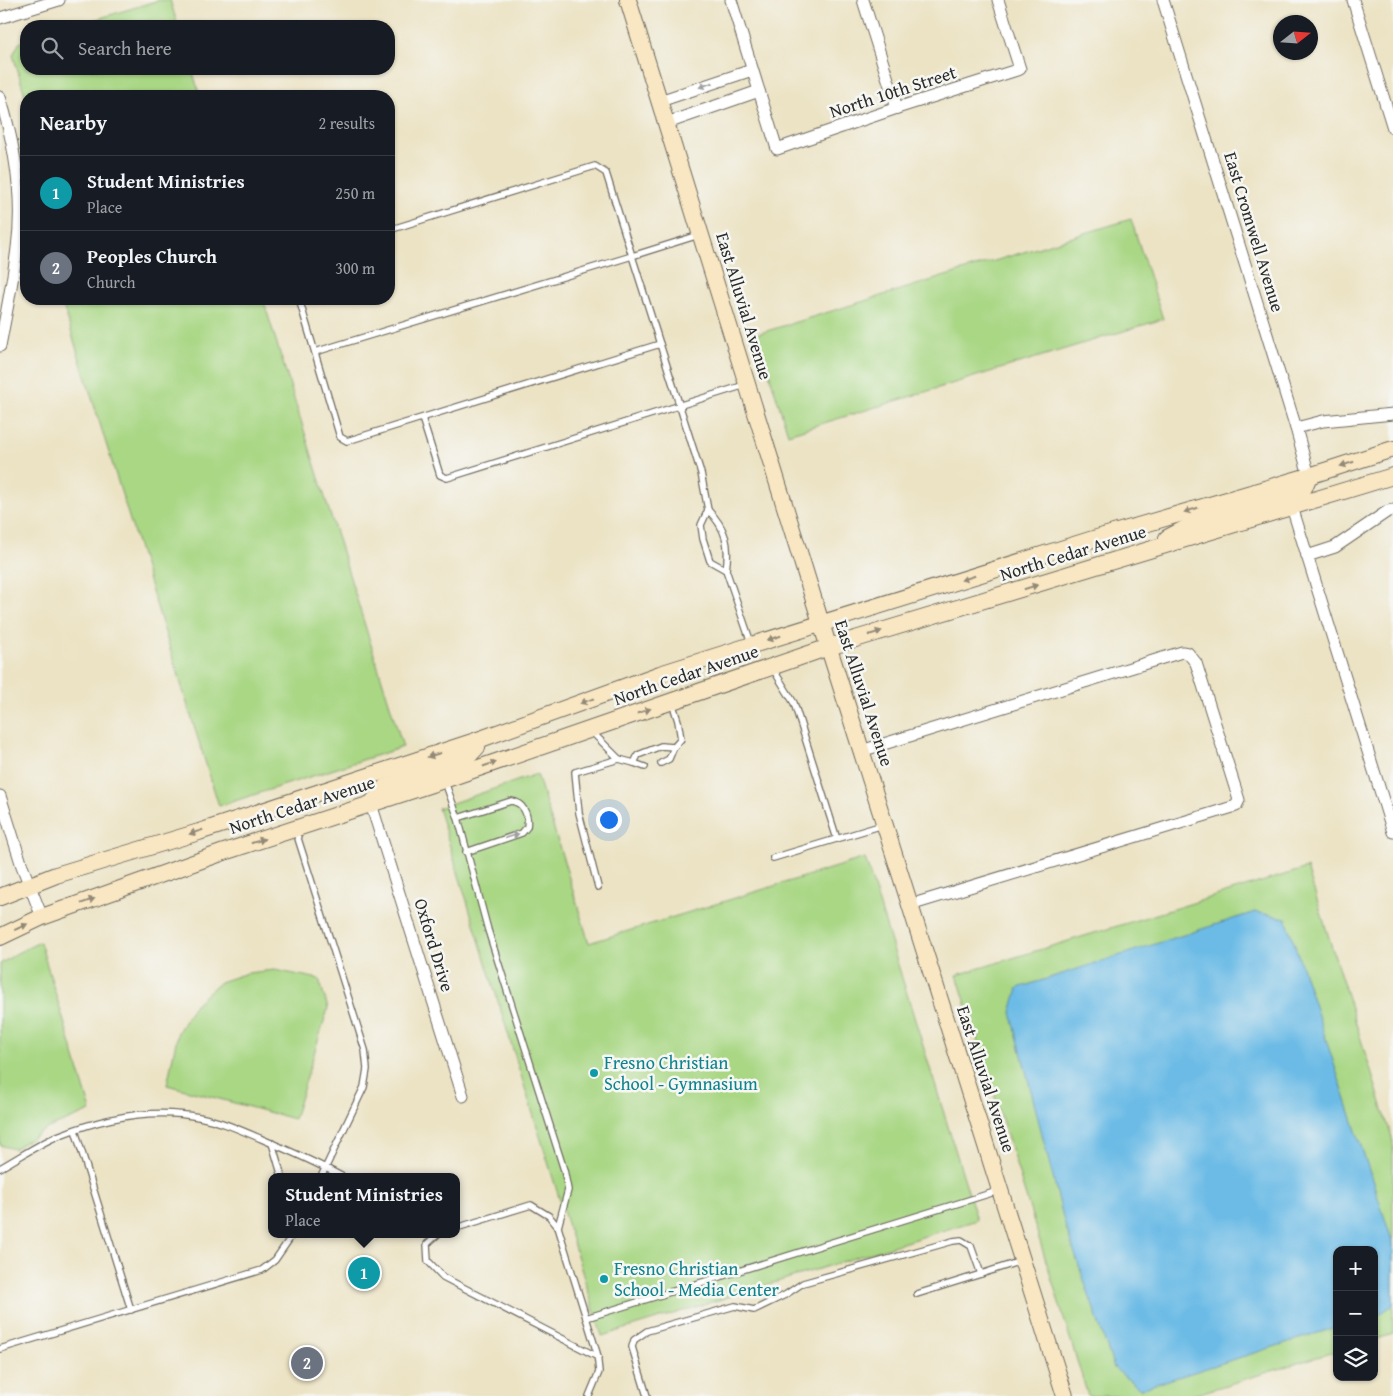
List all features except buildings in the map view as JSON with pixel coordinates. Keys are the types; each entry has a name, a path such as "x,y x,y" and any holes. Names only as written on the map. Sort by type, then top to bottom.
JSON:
{"main road":[{"name":"East Alluvial Avenue","path":"628,0 702,234 828,647 1065,1396"},
{"name":"North Cedar Avenue","path":"0,897 56,875 268,810 478,740 660,674 752,644 1393,449"},
{"path":"1137,555 1188,527 1296,494 1304,488 1309,476"},
{"name":"North Cedar Avenue","path":"0,937 42,917 224,852 444,780 828,647 1393,476"},
{"path":"371,804 385,787 466,759 477,748 478,740"}],"street":[{"path":"0,18 59,0"},
{"path":"667,122 759,91 731,0"},
{"path":"864,0 897,108"},
{"name":"North 10th Street","path":"759,91 777,149 1020,69 998,0"},
{"name":"East Cromwell Avenue","path":"1163,0 1296,428 1309,476"},
{"path":"1353,0 1393,128"},
{"path":"660,101 752,70"},
{"path":"0,97 14,153 19,214 18,248 1,339"},
{"path":"1296,428 1323,421 1393,414"},
{"path":"1292,507 1393,832"},
{"path":"1307,556 1335,547 1388,511 1393,510"},
{"path":"862,751 1182,652 1188,653 1196,662 1239,800 1236,806 910,906"},
{"path":"0,796 42,917"},
{"name":"Oxford Drive","path":"371,804 463,1096"}],"lane":[{"path":"395,228 595,166 606,173 701,472 708,510 718,521 724,533 728,553 726,570 752,644"},
{"path":"315,352 702,234"},
{"path":"302,305 340,437 347,441 660,344"},
{"path":"422,418 440,475 447,478 747,385"},
{"path":"708,510 701,525 703,539 710,561 726,570"},
{"path":"771,667 794,703 837,839"},
{"path":"661,763 669,759 674,747 681,739 672,701"},
{"path":"590,730 620,759 645,767"},
{"path":"634,763 638,755 661,746 674,747"},
{"path":"598,887 579,813 575,772 620,759"},
{"path":"444,780 458,818 488,930 564,1170 568,1190 558,1227"},
{"path":"458,818 510,802 517,802 522,806 527,818 527,828 522,833 466,852"},
{"path":"773,858 885,825"},
{"path":"295,830 365,1050 367,1069 364,1088 322,1173"},
{"path":"0,1168 59,1136 90,1124 124,1117 161,1114 199,1117 234,1127 336,1173"},
{"path":"75,1130 131,1310"},
{"path":"272,1143 281,1173"},
{"path":"586,1318 1000,1190"},
{"path":"460,1227 531,1205 549,1216 558,1227 598,1357 599,1372 589,1396"},
{"path":"0,1349 262,1270 275,1260 290,1238"},
{"path":"433,1238 426,1244 428,1261 442,1277 598,1357"},
{"path":"647,1396 632,1347 634,1340 647,1331 735,1306 754,1310 785,1295 803,1283 953,1240 961,1240 971,1246 982,1274"},
{"path":"917,1294 1023,1261"}],"green space":[{"path":"159,0 170,0 176,20 94,20"},
{"path":"19,43 20,75 194,75 198,90 23,90 13,55"},
{"path":"1131,219 1163,319 788,434 757,334"},
{"path":"63,305 265,305 403,747 219,806"},
{"path":"537,774 589,943 865,858 977,1220 602,1336 438,808"},
{"path":"1307,868 1393,1141 1393,1334 1378,1339 1378,1246 1333,1246 1333,1352 1190,1396 1088,1396 957,975"},
{"path":"40,942 91,1111 46,1129 14,1149 0,1145 0,964"},
{"path":"275,970 319,979 328,1008 294,1119 167,1085 178,1032 195,1004 220,982 247,973"}],"water":[{"path":"1255,912 1286,918 1393,1243 1393,1305 1378,1315 1378,1246 1333,1246 1333,1328 1140,1389 1114,1368 1065,1225 1011,1012 1018,988"}],"place":[{"name":"Fresno Christian School - Gymnasium","path":"594,1073"},
{"name":"Student Ministries","path":"364,1273"},
{"name":"Fresno Christian School - Media Center","path":"604,1279"},
{"name":"Peoples Church","path":"307,1363"}]}
